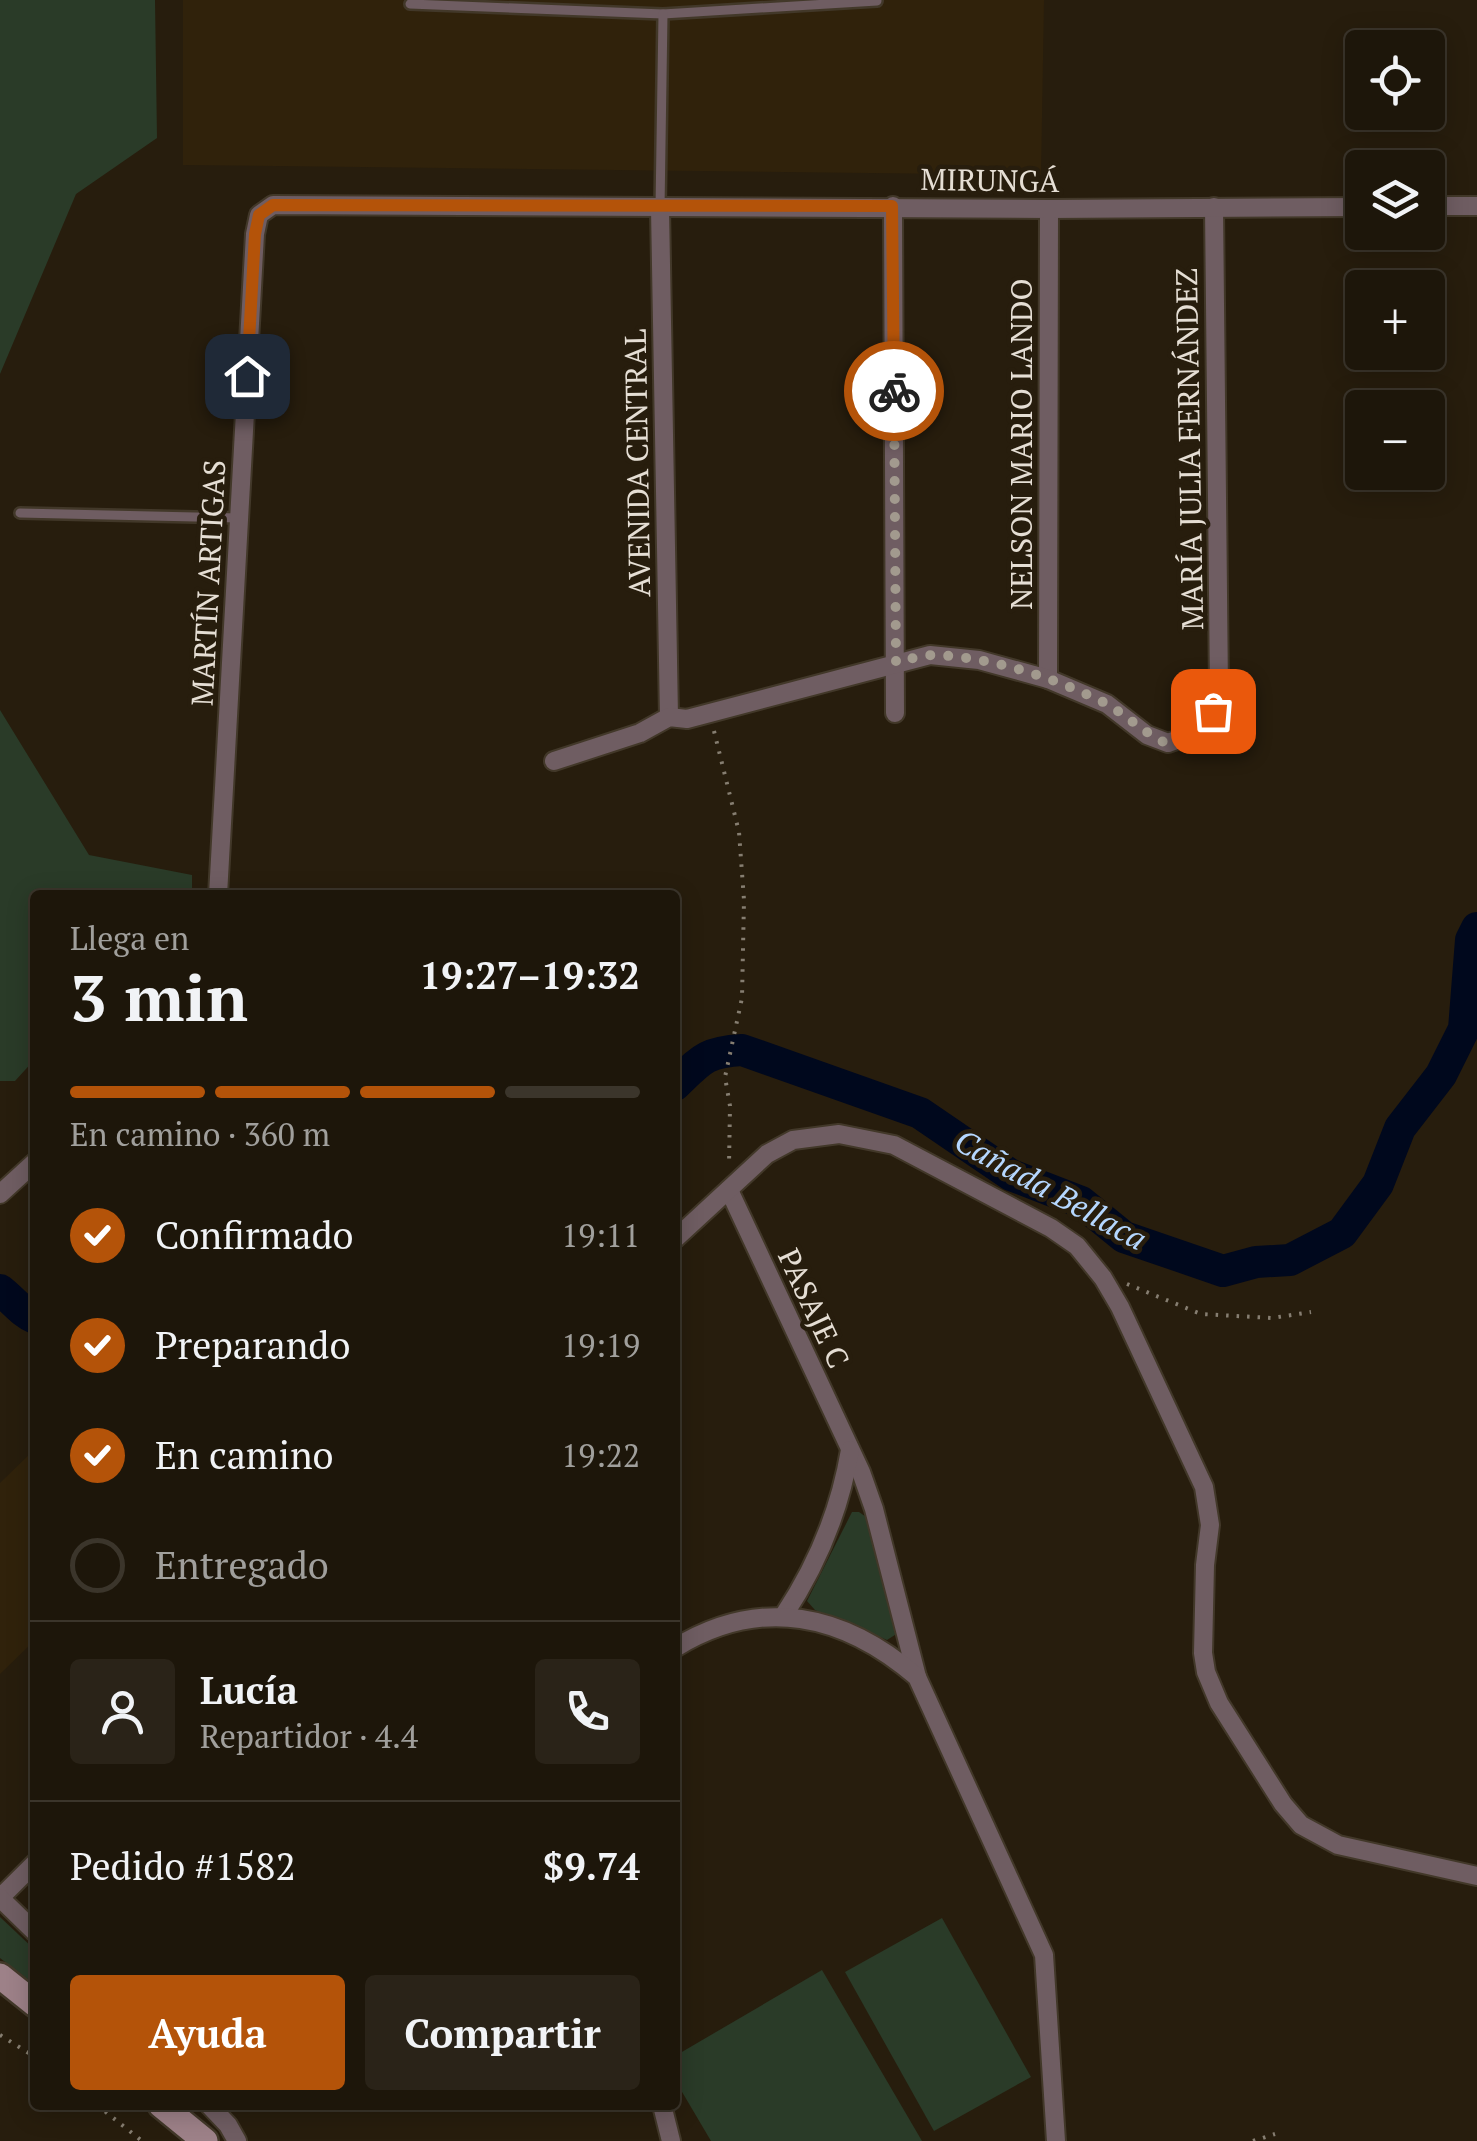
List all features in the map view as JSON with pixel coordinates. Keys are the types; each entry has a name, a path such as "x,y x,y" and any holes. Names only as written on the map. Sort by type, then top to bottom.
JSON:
{"main road":[{"path":"0,1976 30,2000"},
{"path":"167,2110 205,2141"}],"street":[{"name":"MIRUNGÁ","path":"259,215 273,205 1049,209 1345,206"},
{"path":"892,206 895,714"},
{"path":"1445,206 1477,206"},
{"name":"MARÍA JULIA FERNÁNDEZ","path":"1048,679 1107,704 1146,734 1168,744 1196,730 1213,711 1219,690 1214,207"},
{"name":"AVENIDA CENTRAL","path":"660,208 669,717"},
{"name":"NELSON MARIO LANDO","path":"1048,679 1049,209"},
{"name":"MARTÍN ARTIGAS","path":"218,890 259,215"},
{"path":"554,761 640,733 669,717 687,719 930,655 979,660 1048,679"},
{"path":"680,1234 768,1154 793,1140 840,1134 894,1145 1051,1228 1077,1246 1120,1307 1204,1487 1210,1525 1202,1653 1210,1686 1283,1804 1302,1825 1338,1846 1477,1876"},
{"path":"0,1194 30,1167"},
{"name":"PASAJE C","path":"729,1190 850,1450 874,1509 917,1677 1044,1955 1056,2141"},
{"path":"784,1615 829,1530 850,1450"},
{"path":"680,1645 721,1628 784,1615 850,1633 895,1658 917,1677"},
{"path":"30,1868 0,1898 30,1927"},
{"path":"214,2110 237,2141"},
{"path":"663,2110 671,2141"}],"lane":[{"path":"410,4 662,14 876,2"},
{"path":"660,208 662,14"},
{"path":"20,513 239,518"}],"path":[{"path":"708,713 740,832 744,900 742,998 725,1077 730,1106 729,1190"},
{"path":"1103,1278 1202,1314 1272,1318 1311,1312"},
{"path":"0,2035 30,2055"},
{"path":"104,2110 142,2141"},
{"path":"1254,2141 1274,2134"}],"shaded area":[{"path":"183,0 1044,0 1041,175 183,165"},
{"path":"30,1454 30,1645 0,1674 0,1483"}],"green space":[{"path":"0,0 155,0 157,138 76,194 0,374"},
{"path":"0,710 89,855 192,875 192,890 30,890 30,1064 15,1081 0,1081"},
{"path":"852,1512 869,1519 898,1633 887,1640 815,1610 807,1601"},
{"path":"0,1917 30,1945 30,1981 0,1958"},
{"path":"942,1918 1031,2077 934,2131 845,1972"},
{"path":"822,1970 922,2141 711,2141 680,2088 680,2053"}],"waterway":[{"name":"Cañada Bellaca","path":"680,1080 704,1059 742,1050 920,1113 1011,1175 1081,1202 1124,1237 1223,1271 1256,1262 1290,1260 1342,1233 1378,1184 1400,1128 1441,1075 1464,1029 1471,940 1477,928"},
{"name":"Cañada Bellaca","path":"0,1290 30,1315"}],"way so far":[{"path":"894,391 896,662 930,655 979,660 1048,679 1107,704 1146,734 1168,744 1196,730 1213,711"}],"route":[{"path":"247,376 255,234 259,215 273,205 892,206 894,391"}]}
